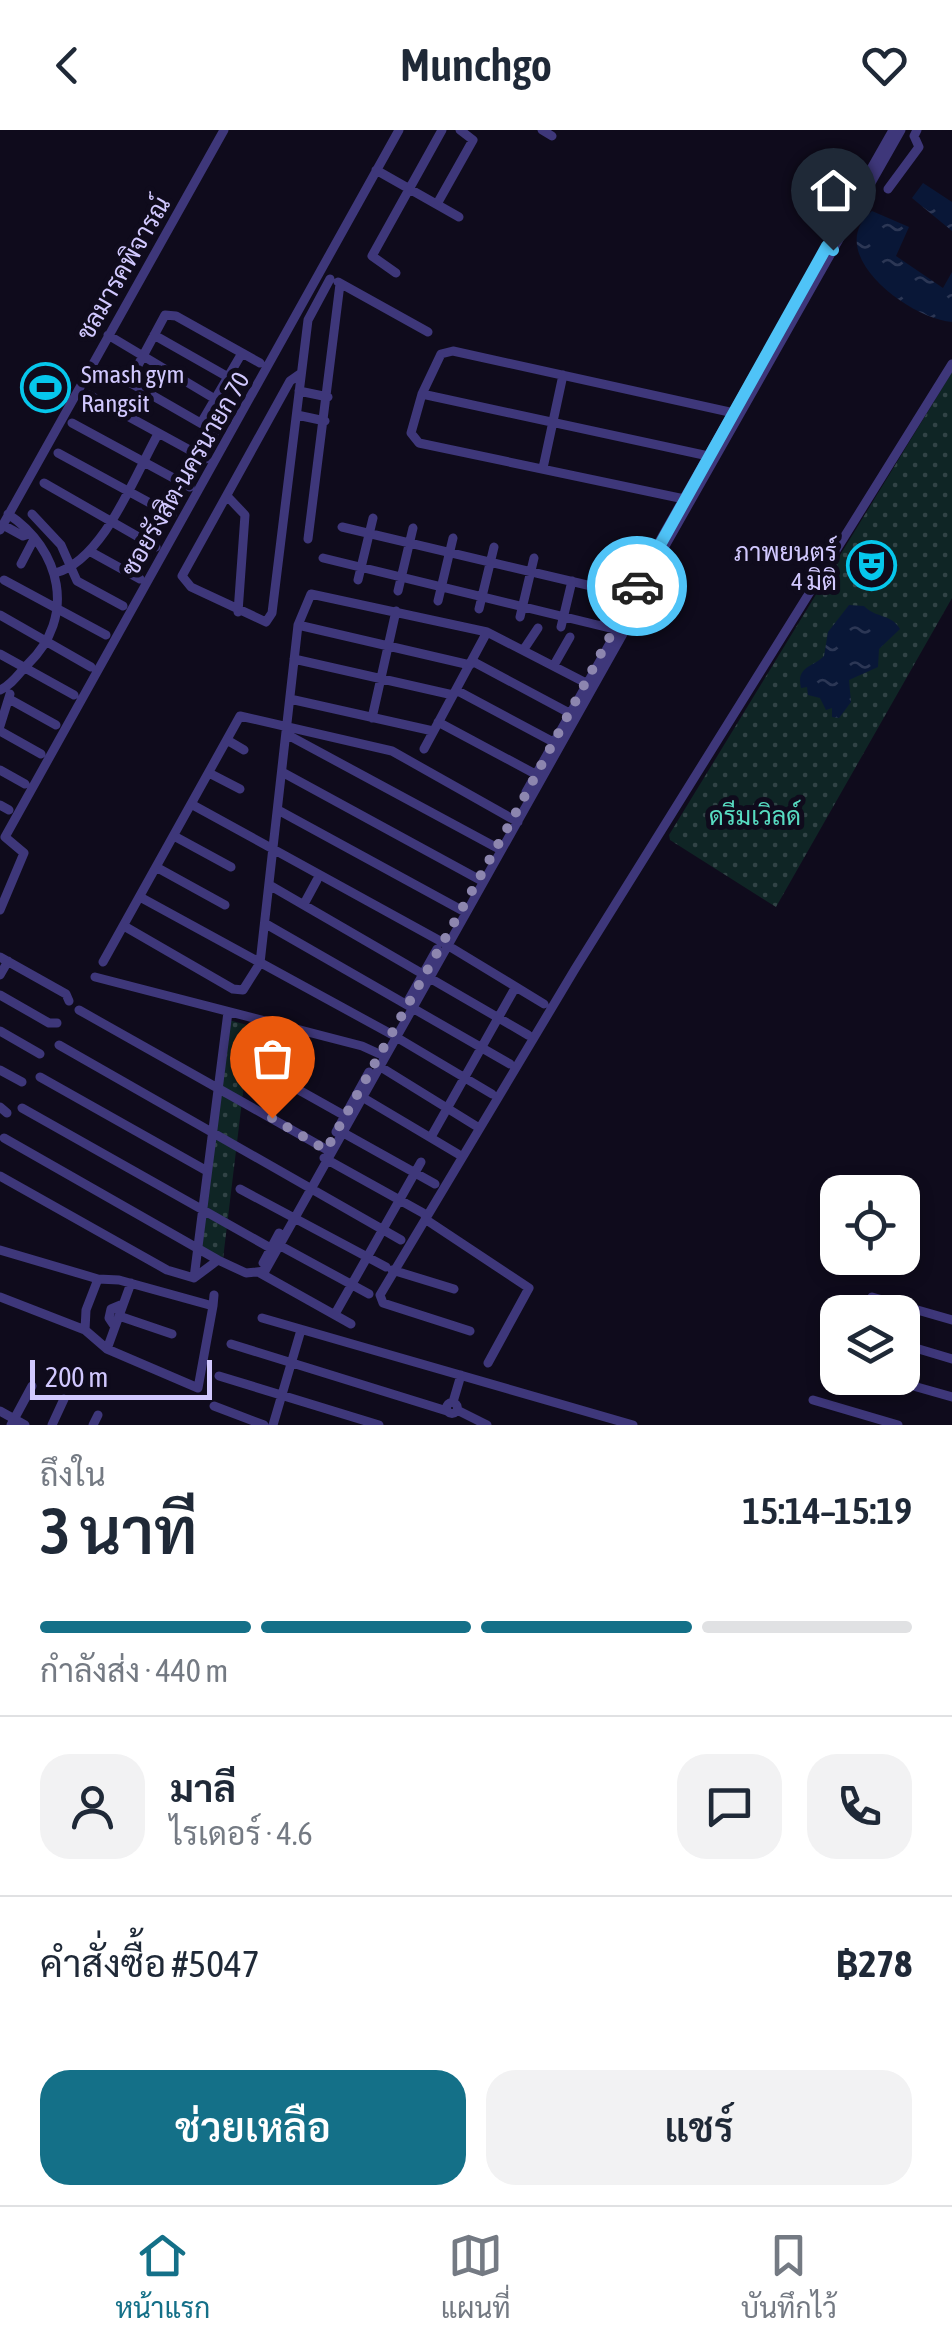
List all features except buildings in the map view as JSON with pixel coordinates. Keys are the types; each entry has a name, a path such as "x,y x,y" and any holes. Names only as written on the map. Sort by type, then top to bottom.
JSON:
{"street":[{"name":"ชลมารคพิจารณ์","path":"2,528 224,130"},
{"name":"ซอยรังสิต-นครนายก 70","path":"0,910 24,853 5,838 326,276 398,130"},
{"path":"396,273 372,256 442,130"},
{"path":"438,204 473,140 460,130"},
{"path":"542,130 552,136"},
{"path":"347,1117 362,1097 424,976 498,849 518,822 538,776 620,630 646,564 688,500 893,130"},
{"path":"872,173 901,130"},
{"path":"888,189 919,147 914,136 917,130"},
{"path":"376,170 459,216"},
{"path":"300,374 290,381 182,576 191,588 266,622 271,616 308,320 326,276 428,332"},
{"path":"308,540 340,284"},
{"path":"216,432 131,385 165,315 170,314 260,363"},
{"path":"154,335 228,376"},
{"path":"106,338 215,398"},
{"path":"688,500 420,442 412,432 422,394 446,350 736,414"},
{"path":"200,423 242,353"},
{"path":"470,1330 383,1303 380,1294 389,1268 952,364"},
{"path":"543,468 564,375"},
{"path":"298,392 328,397"},
{"path":"422,394 712,457"},
{"path":"88,395 206,459"},
{"path":"297,415 325,421"},
{"path":"72,423 190,487"},
{"path":"55,573 71,569 90,552 158,434"},
{"path":"58,453 172,516"},
{"path":"44,483 156,546"},
{"path":"227,496 245,516 238,612"},
{"path":"8,514 28,527 31,537 46,551 55,573 59,609 47,642 3,689 11,700 56,725"},
{"path":"32,514 61,545 77,581 123,606"},
{"path":"358,580 373,518"},
{"path":"342,527 608,591 604,624"},
{"path":"2,528 31,537"},
{"path":"398,591 414,528"},
{"path":"21,564 31,537"},
{"path":"438,601 454,538"},
{"path":"479,610 494,548"},
{"path":"90,552 140,579"},
{"path":"323,558 620,630"},
{"path":"520,618 534,558"},
{"path":"4,580 106,635"},
{"path":"561,628 572,582"},
{"path":"124,926 238,991 248,986 260,963 266,924 298,625 303,606 316,593 488,632 590,684"},
{"path":"372,718 396,612"},
{"path":"0,616 90,667"},
{"path":"298,625 471,663 573,714"},
{"path":"524,649 538,628"},
{"path":"424,749 488,632"},
{"path":"554,665 570,637"},
{"path":"0,654 74,695"},
{"path":"294,658 454,692 556,744"},
{"path":"290,699 372,718 436,727 538,776"},
{"path":"11,700 0,728 41,754"},
{"path":"104,962 227,740 245,715 286,730 392,751 518,822"},
{"path":"286,730 498,849"},
{"path":"227,740 244,750"},
{"path":"0,770 24,784"},
{"path":"209,772 240,789"},
{"path":"282,772 480,880"},
{"path":"191,804 445,943 544,1004"},
{"path":"278,810 463,910"},
{"path":"174,836 230,868"},
{"path":"156,867 225,905"},
{"path":"304,904 317,880"},
{"path":"271,886 528,1035"},
{"path":"140,897 393,1035 492,1094"},
{"path":"266,924 410,1003 510,1064"},
{"path":"0,976 4,959 66,994 69,1001"},
{"path":"96,978 228,1012 381,1059 476,1126"},
{"path":"431,1137 514,988"},
{"path":"0,995 48,1023 58,1023"},
{"path":"79,1010 219,1088 424,1216 528,1288 488,1362"},
{"path":"194,1278 228,1012"},
{"path":"0,1031 40,1054"},
{"path":"59,1045 401,1240"},
{"path":"260,1273 381,1059"},
{"path":"256,1066 347,1117"},
{"path":"0,1070 22,1082"},
{"path":"40,1077 207,1171"},
{"path":"362,1097 458,1154"},
{"path":"22,1108 202,1210 368,1294"},
{"path":"340,1131 436,1184"},
{"path":"4,1138 218,1260 246,1273 260,1273 352,1324"},
{"path":"334,1314 421,1162"},
{"path":"0,1176 166,1270 194,1278"},
{"path":"240,1189 389,1268 454,1289"},
{"path":"0,1250 98,1280 214,1301 198,1388 107,1349 85,1330 0,1297"},
{"path":"194,1278 218,1260"},
{"path":"85,1330 86,1310 98,1280"},
{"path":"107,1349 131,1283"},
{"path":"115,1327 111,1308 123,1304"},
{"path":"920,1314 952,1320"},
{"path":"119,1316 172,1334"},
{"path":"262,1318 633,1425"},
{"path":"273,1425 301,1330"},
{"path":"231,1344 452,1409 487,1425"},
{"path":"920,1349 952,1359"},
{"path":"447,1425 461,1375"},
{"path":"219,1376 379,1425"},
{"path":"13,1422 32,1386"},
{"path":"920,1388 952,1397"},
{"path":"52,1425 64,1399"},
{"path":"813,1400 898,1425"},
{"path":"214,1406 264,1425"},
{"path":"0,1411 13,1422 25,1425"}],"green space":[{"name":"ดรีมเวิลด์","path":"952,372 952,598 776,907 670,840 669,835"},
{"path":"225,1019 251,1026 223,1259 196,1245"}],"water":[{"path":"923,183 952,202 952,231 912,198"},
{"path":"872,211 909,227 896,256 943,288 952,272 952,322 934,318 895,297 864,264 857,246 859,228"},
{"path":"849,605 864,606 900,629 879,649 878,667 849,680 851,702 839,718 832,717 832,708 826,710 820,698 808,695 807,687 801,688 800,681 803,671 824,656 828,632"}],"way so far":[{"path":"272,1118 326,1150 421,974 618,629 637,586"}],"place":[{"name":"Smash gym Rangsit","path":"46,388"},
{"name":"ภาพยนตร์ 4 มิติ","path":"872,566"}],"route":[{"path":"637,586 827,246 833,250"}]}
